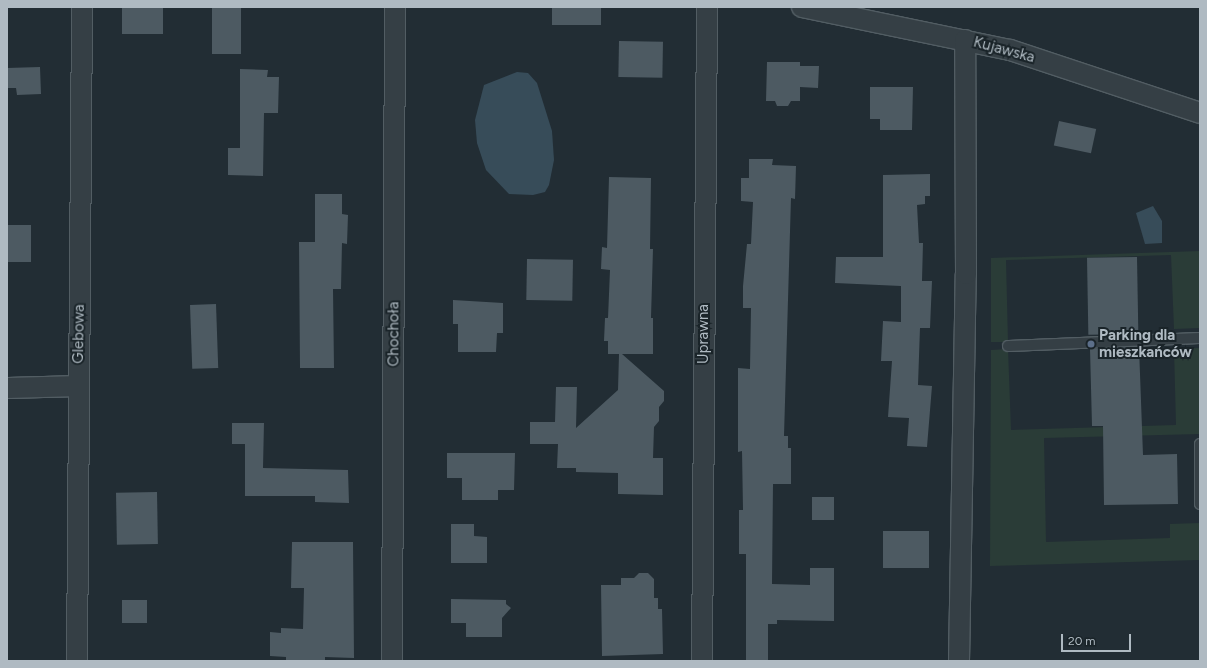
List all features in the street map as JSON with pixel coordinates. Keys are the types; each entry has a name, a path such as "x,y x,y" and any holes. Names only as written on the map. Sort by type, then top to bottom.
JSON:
{"street":[{"name":"Glebowa","path":"77,661 82,7"},
{"name":"Chochoła","path":"392,661 395,7"},
{"name":"Uprawna","path":"702,661 707,7"},
{"name":"Kujawska","path":"802,7 965,40 1023,54 1200,113"},
{"path":"959,661 966,274 965,40"},
{"path":"7,388 78,386"}],"lane":[{"path":"1008,346 1200,338"},
{"path":"1200,444 1200,504"}],"green space":[{"path":"1200,251 1200,328 1174,329 1171,255 1006,260 1008,342 991,342 991,258"},
{"path":"1200,348 1200,434 1044,438 1046,542 1170,538 1170,524 1200,523 1199,560 990,566 991,350 1008,349 1011,430 1176,425 1174,349"}],"water":[{"path":"517,72 528,73 537,83 552,131 554,160 549,185 545,192 533,195 509,194 486,170 477,143 475,120 484,85"},
{"path":"1153,206 1162,221 1162,243 1145,244 1136,213"}],"building":[{"path":"122,7 163,7 163,34 122,34"},
{"path":"212,7 241,7 241,54 212,54"},
{"path":"552,7 601,7 601,25 552,25"},
{"path":"619,41 663,42 662,78 618,77"},
{"path":"767,62 800,62 800,66 819,66 818,88 800,87 800,101 791,101 788,106 777,106 775,101 766,101"},
{"path":"40,67 41,94 17,95 16,88 7,88 7,68"},
{"path":"240,69 268,70 267,77 279,77 278,113 264,113 263,176 228,175 228,148 240,148"},
{"path":"870,87 913,87 912,130 880,130 880,119 870,119"},
{"path":"1059,121 1096,129 1091,153 1054,145"},
{"path":"749,159 773,159 772,165 796,166 795,199 791,198 784,436 788,436 788,448 791,448 791,484 773,484 772,584 810,585 810,568 834,568 834,621 777,620 777,624 768,624 768,661 746,661 746,554 739,554 739,510 743,510 742,451 738,452 738,368 750,369 751,308 743,308 743,286 747,244 751,244 753,202 741,201 741,178 749,178"},
{"path":"930,174 930,196 925,196 925,204 917,205 919,243 923,243 922,281 932,281 930,328 920,328 918,385 932,386 927,447 907,446 909,418 888,417 892,361 881,361 883,321 901,322 901,286 835,283 836,257 883,257 883,175"},
{"path":"609,177 651,178 650,249 653,249 651,318 653,318 653,354 622,354 664,391 664,401 659,407 659,421 654,427 653,458 663,458 663,495 618,494 618,473 576,472 576,468 557,468 558,444 530,444 530,422 555,422 556,387 577,387 576,428 618,390 619,354 608,354 608,341 604,341 605,318 608,318 610,270 601,269 602,247 607,248"},
{"path":"315,194 342,194 342,214 348,215 347,244 342,243 341,289 333,289 334,368 300,368 299,242 315,242"},
{"path":"7,225 31,225 31,262 7,262"},
{"path":"1137,257 1138,334 1088,335 1087,258"},
{"path":"527,259 573,260 572,301 526,300"},
{"path":"453,300 503,303 503,333 497,333 496,352 458,352 458,324 453,324"},
{"path":"216,304 218,368 192,369 190,305"},
{"path":"1139,347 1143,455 1177,454 1178,504 1104,505 1103,426 1092,426 1090,349"},
{"path":"232,423 264,423 263,468 348,470 349,503 315,502 315,496 245,496 245,444 232,444"},
{"path":"447,453 515,453 514,490 498,490 498,500 462,500 462,478 447,478"},
{"path":"157,492 158,544 117,545 116,493"},
{"path":"812,497 834,497 834,520 812,520"},
{"path":"451,524 474,524 474,536 487,537 487,563 451,563"},
{"path":"883,531 929,531 929,568 883,568"},
{"path":"292,542 353,542 354,658 325,657 325,661 286,661 286,657 270,656 270,632 281,633 281,628 303,629 304,588 291,588"},
{"path":"639,573 648,573 654,579 654,598 658,598 658,609 662,609 663,654 602,656 601,585 621,585 621,578 634,578"},
{"path":"451,599 506,600 506,604 511,608 502,618 502,637 466,637 466,623 451,623"},
{"path":"122,600 147,600 147,623 122,623"}],"place":[{"name":"Parking dla mieszkańców","path":"1091,344"}]}
